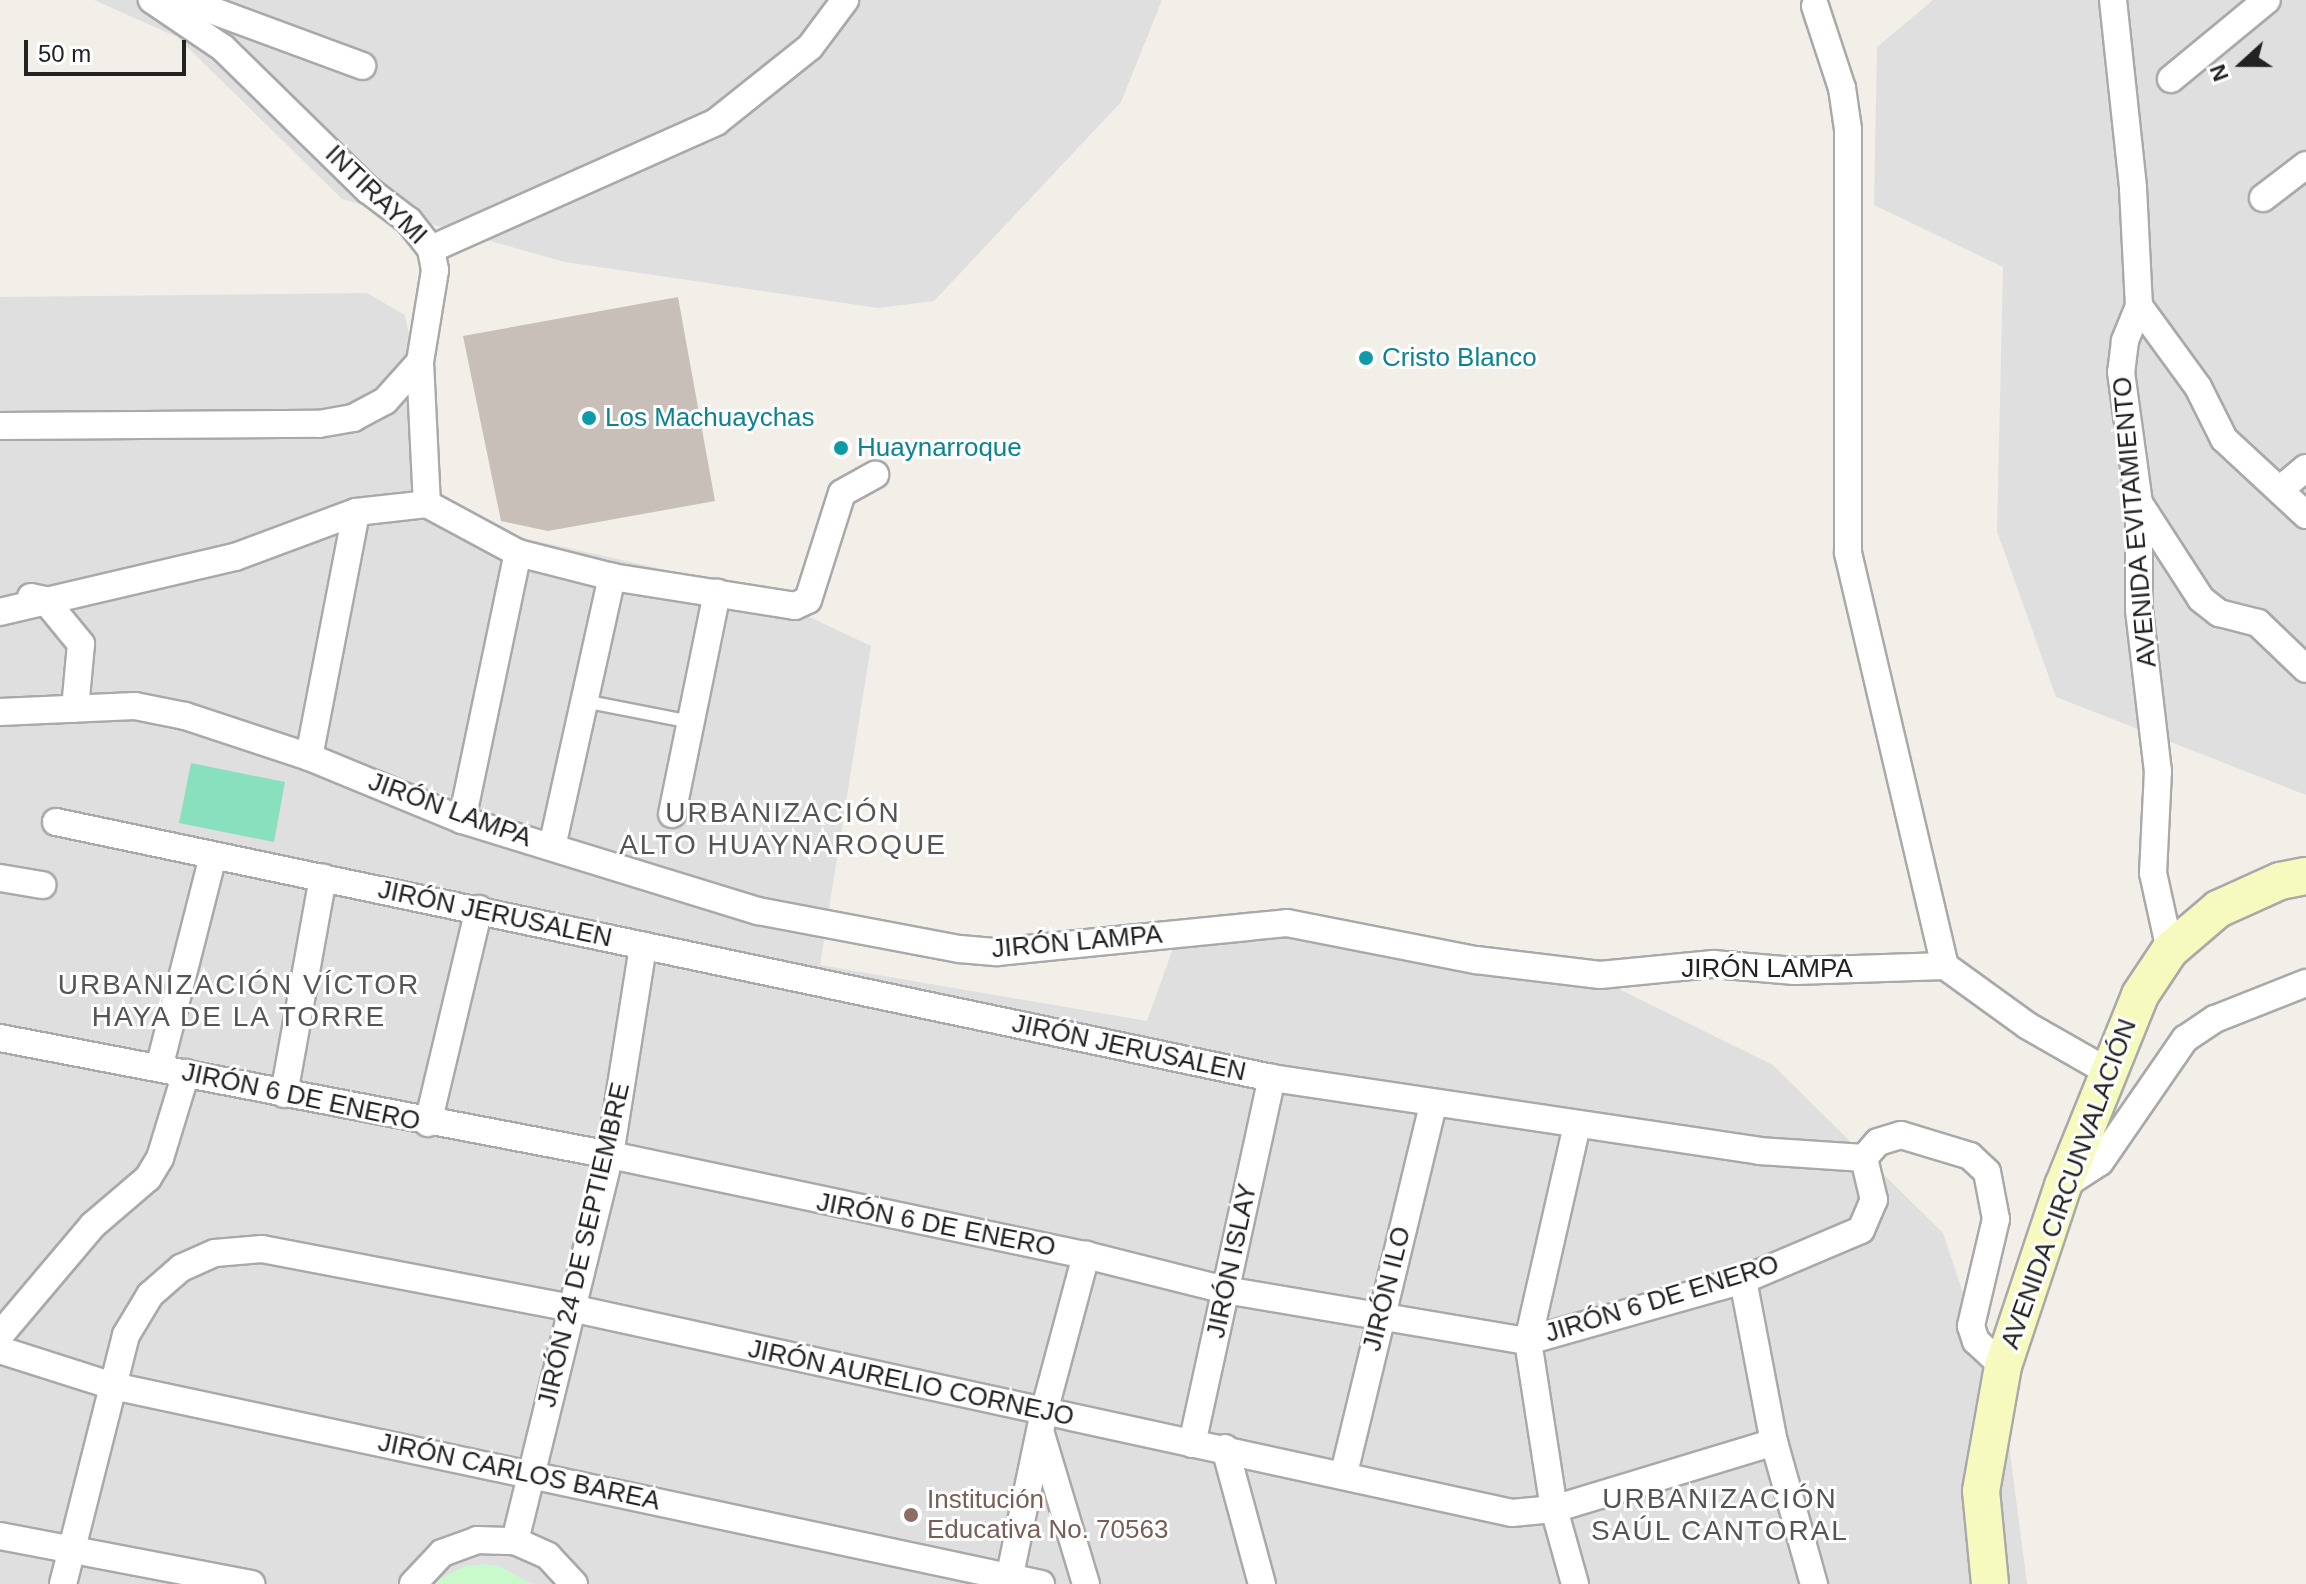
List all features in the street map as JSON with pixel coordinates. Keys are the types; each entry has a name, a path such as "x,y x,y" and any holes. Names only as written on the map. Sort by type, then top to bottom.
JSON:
{"main road":[{"name":"AVENIDA CIRCUNVALACIÓN","path":"1990,1584 1981,1491 2003,1366 2063,1186 2140,995 2170,950 2218,909 2280,881 2306,876"}],"street":[{"name":"INTIRAYMI","path":"152,0 233,57 368,190 409,221 431,249 435,270 420,362 427,504"},
{"path":"184,0 362,66"},
{"path":"431,249 716,122 810,47 845,0"},
{"name":"AVENIDA EVITAMIENTO","path":"2113,0 2133,188 2139,306 2125,341 2121,372 2139,503 2139,610 2158,771 2153,873 2170,950"},
{"path":"2171,79 2267,0"},
{"path":"1815,6 1842,88 1848,129 1848,553 1945,966 2028,1026 2107,1071"},
{"path":"2263,198 2306,165"},
{"path":"2139,306 2198,387 2224,439 2247,464 2282,488 2306,515"},
{"path":"0,426 319,424 353,418 385,401 420,362"},
{"path":"2282,488 2306,468"},
{"path":"0,612 235,557 356,512 427,504 518,553 612,577 795,606 808,600 842,493 875,475"},
{"path":"2139,503 2201,599 2219,613 2258,623 2306,669"},
{"path":"309,757 356,512"},
{"path":"462,820 518,553"},
{"path":"552,847 612,577"},
{"path":"672,814 717,593"},
{"path":"0,596 45,600 75,633 83,656 75,709"},
{"name":"JIRÓN LAMPA","path":"0,712 135,706 185,716 309,757 462,820 758,911 997,952 1287,923 1476,960 1600,975 1713,964 1795,971 1945,966"},
{"name":"JIRÓN JERUSALEN","path":"56,822 1272,1078 1433,1105 1759,1151 1864,1158"},
{"path":"159,1068 213,856"},
{"path":"284,1094 323,877"},
{"path":"0,878 42,885"},
{"path":"428,1123 479,909"},
{"name":"JIRÓN 24 DE SEPTIEMBRE","path":"515,1541 610,1155 643,946"},
{"path":"2063,1186 2100,1162 2185,1039 2215,1019 2306,983"},
{"name":"JIRÓN 6 DE ENERO","path":"0,1038 428,1123 610,1155 1086,1255 1225,1290 1378,1319 1528,1341 1743,1280 1861,1230 1874,1200 1864,1158"},
{"path":"0,1335 93,1225 148,1178 160,1158 186,1073"},
{"name":"JIRÓN ISLAY","path":"1192,1444 1272,1078"},
{"name":"JIRÓN ILO","path":"1344,1473 1378,1319 1433,1105"},
{"path":"1575,1584 1554,1509 1528,1341 1577,1126"},
{"path":"1864,1158 1878,1142 1901,1135 1960,1151 1987,1172 1996,1219 1971,1326 1976,1341 2003,1366"},
{"name":"JIRÓN AURELIO CORNEJO","path":"63,1584 126,1335 150,1295 181,1268 215,1253 262,1249 571,1308 1042,1422 1225,1448 1512,1513 1554,1509 1774,1442"},
{"path":"1009,1580 1042,1422 1086,1255"},
{"path":"1743,1280 1774,1442 1814,1584"},
{"name":"JIRÓN CARLOS BAREA","path":"0,1350 113,1386 531,1474 1009,1580 1041,1584"},
{"path":"1042,1422 1086,1584"},
{"path":"1225,1448 1262,1584"},
{"path":"0,1536 251,1584"},
{"path":"413,1584 442,1553 477,1540 515,1541 548,1556 574,1584"}],"lane":[{"path":"584,701 691,722"}],"shaded area":[{"path":"94,0 1162,0 1121,102 934,301 878,308 565,262 342,199 177,37"},
{"path":"1933,0 2306,0 2306,795 2056,697 1997,531 2003,267 1874,205 1877,47"},
{"path":"367,293 405,315 446,521 748,588 871,646 820,965 1147,1021 1177,937 1265,930 1552,956 1773,1065 1943,1233 2006,1421 2027,1584 0,1584 0,297"}],"green space":[{"path":"191,763 285,782 274,842 179,823"},
{"path":"465,1566 499,1566 532,1584 431,1584"}],"building":[{"name":"Los Machuaychas","path":"678,297 715,501 548,531 501,521 463,336"}],"place":[{"name":"Cristo Blanco","path":"1366,358"},
{"name":"Los Machuaychas","path":"589,418"},
{"name":"Huaynarroque","path":"841,448"},
{"name":"Institución Educativa No. 70563","path":"911,1515"}],"district":[{"name":"URBANIZACIÓN ALTO HUAYNAROQUE","path":"783,829"},
{"name":"URBANIZACIÓN VÍCTOR HAYA DE LA TORRE","path":"239,1001"},
{"name":"URBANIZACIÓN SAÚL CANTORAL","path":"1720,1515"}]}
